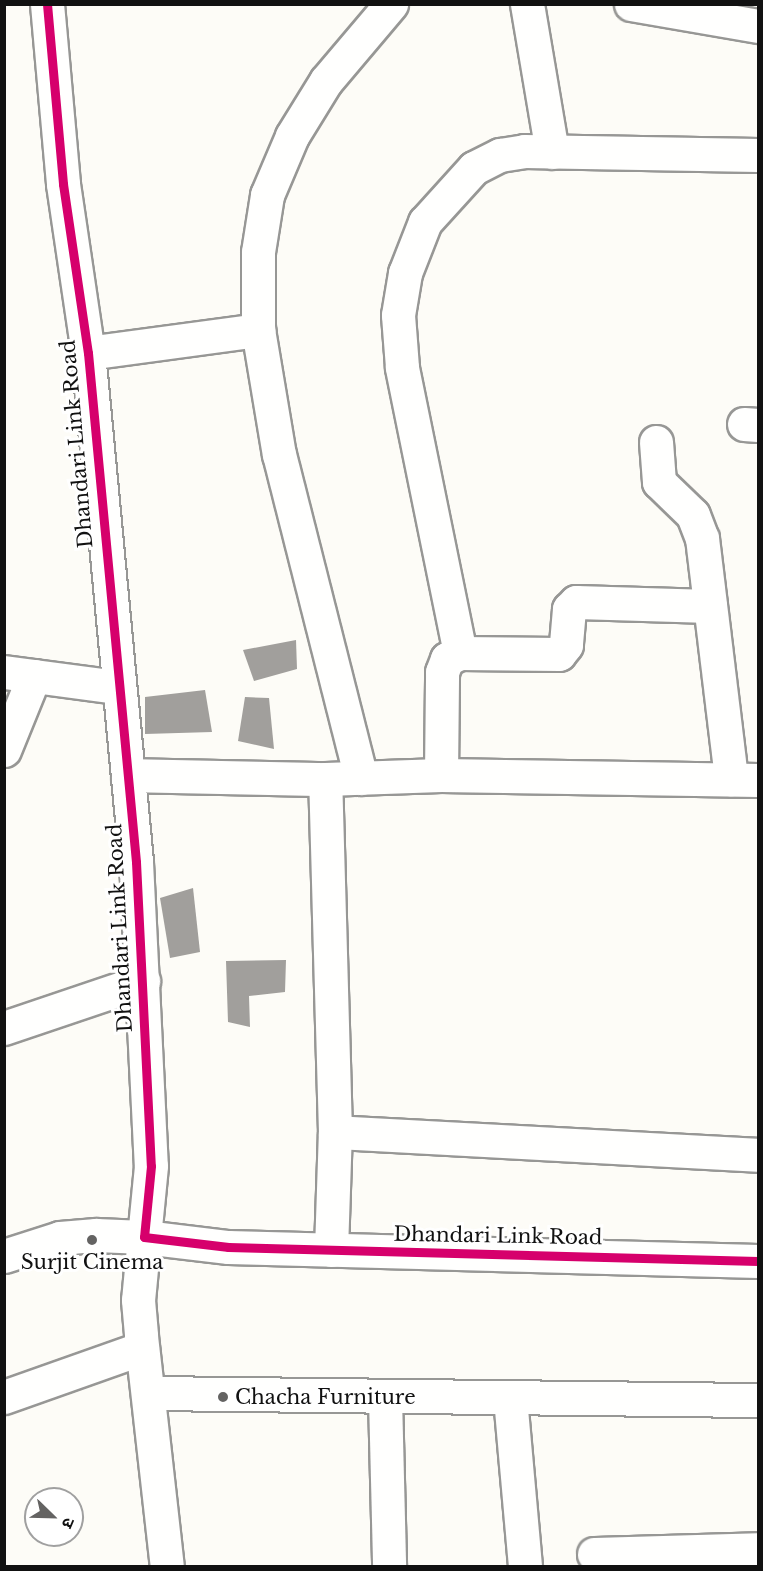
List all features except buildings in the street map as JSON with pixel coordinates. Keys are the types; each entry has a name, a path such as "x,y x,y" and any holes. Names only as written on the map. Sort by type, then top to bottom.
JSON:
{"street":[{"name":"Dhandari Link Road","path":"47,4 63,184 88,353 116,687 128,775 143,981 151,1166 144,1238 191,1245 759,1261"},
{"path":"360,778 279,455 258,330 258,252 267,195 292,136 326,81 391,4"},
{"path":"527,4 552,152"},
{"path":"632,4 759,26"},
{"path":"460,653 402,367 398,315 405,273 425,222 474,168 500,155 552,152 759,155"},
{"path":"88,353 258,330"},
{"path":"128,775 325,779 441,775 745,780 710,606 698,525 683,504 659,482 656,442"},
{"path":"441,775 442,672 447,659 460,653 559,654 566,645 569,609 576,602 710,606"},
{"path":"4,750 19,674 116,687"},
{"path":"325,779 335,1132 331,1250"},
{"path":"4,1028 143,981"},
{"path":"335,1132 759,1155"},
{"path":"4,1256 60,1238 96,1235 144,1238 138,1300 167,1566"},
{"path":"4,1397 142,1348"},
{"path":"148,1393 759,1400"},
{"path":"385,1397 389,1566"},
{"path":"510,1398 525,1566"},
{"path":"594,1554 759,1550"}],"cycle path":[{"path":"47,4 63,184 88,353 136,862 151,1166 144,1237 228,1247 758,1261"}],"place":[{"name":"Surjit Cinema","path":"92,1240"},
{"name":"Chacha Furniture","path":"223,1397"}]}
